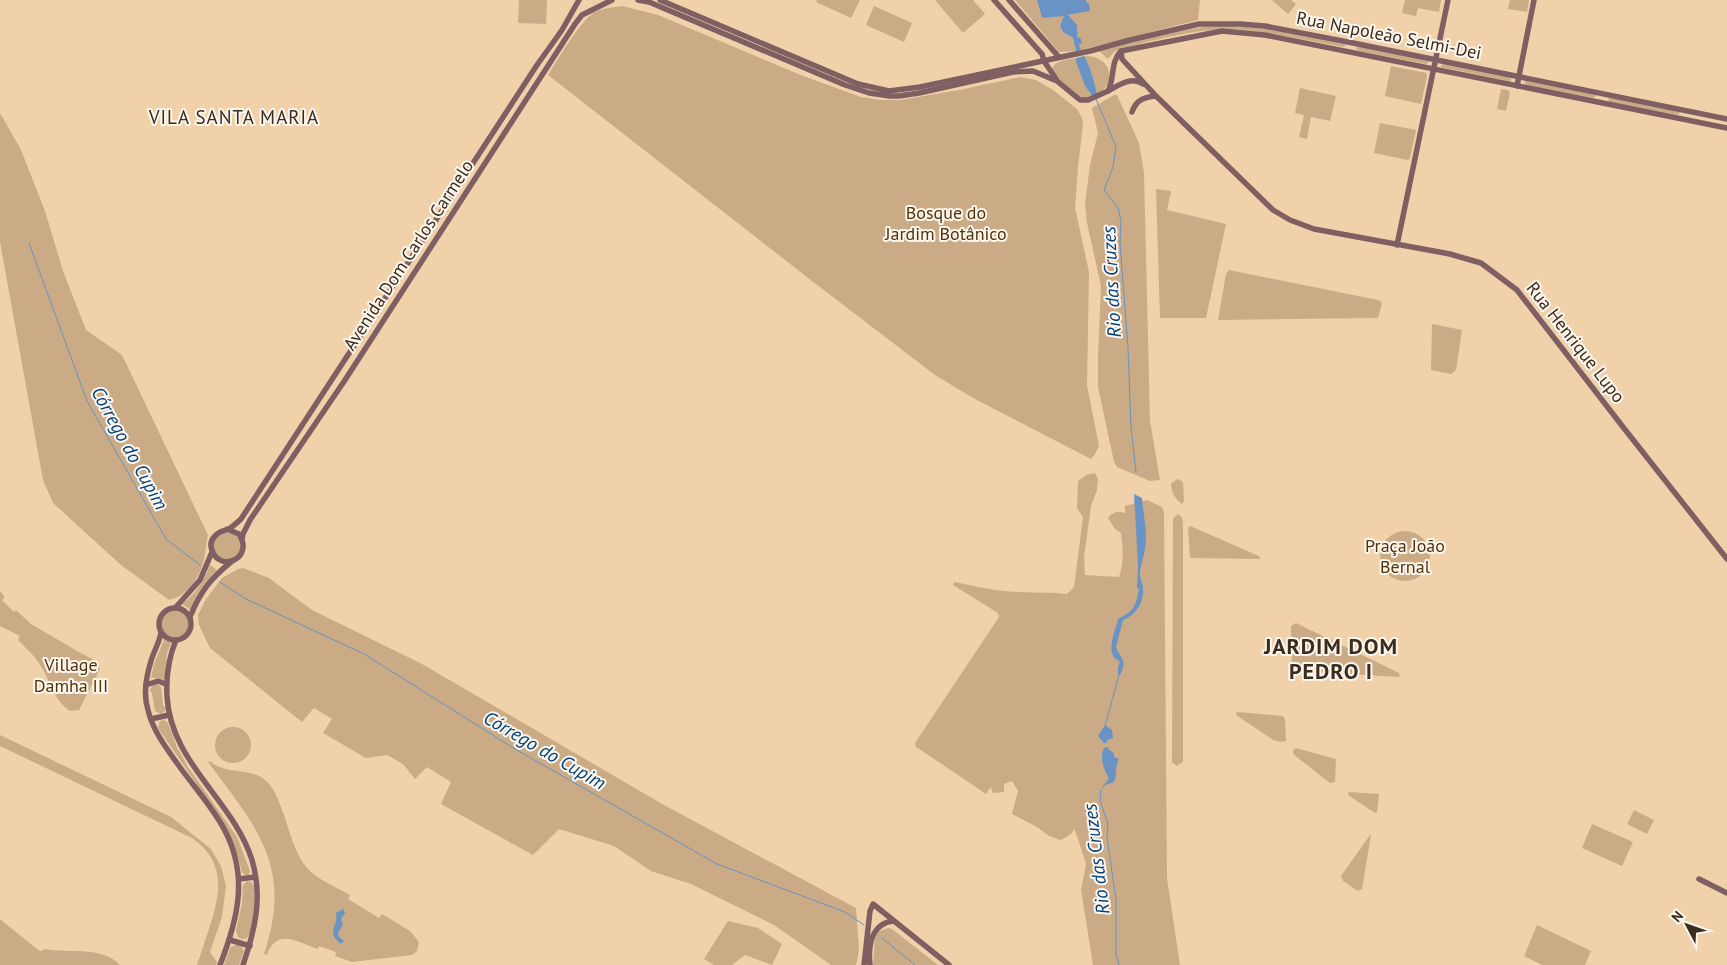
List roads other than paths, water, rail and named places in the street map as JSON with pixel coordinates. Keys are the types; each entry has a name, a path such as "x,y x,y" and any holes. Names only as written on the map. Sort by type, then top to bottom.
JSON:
{"street":[{"name":"Avenida Dom Carlos Carmelo","path":"227,529 241,519 537,65 562,30 579,0"},
{"name":"Avenida Dom Carlos Carmelo","path":"242,539 250,520 383,321 582,14 612,0"},
{"path":"638,0 649,2 845,85 875,94 890,96 920,93 1023,71 1033,71 1057,81 1080,100 1088,100 1106,93 1112,80 1113,66 1117,55 1121,51"},
{"name":"Rua Napoleão Selmi-Dei","path":"660,0 840,76 880,90 889,91 920,87 1088,52 1199,24 1240,24 1266,26 1727,119"},
{"path":"994,0 1042,54 1044,61 1057,81"},
{"path":"1008,0 1059,57"},
{"path":"1398,245 1448,0"},
{"path":"1517,86 1534,0"},
{"name":"Rua Napoleão Selmi-Dei","path":"1121,51 1222,31 1265,35 1727,128"},
{"name":"Rua Henrique Lupo","path":"1121,51 1122,59 1150,90 1273,210 1303,226 1330,233 1450,254 1481,263 1518,290 1727,559"},
{"name":"Rua Henrique Lupo","path":"1106,93 1121,84 1131,81 1138,81 1150,90"},
{"path":"1132,112 1141,99 1156,96"},
{"path":"491,136 499,142"},
{"path":"375,316 383,321"},
{"path":"161,633 170,640 176,640 187,635 190,629 190,617 206,585 234,561 242,552 244,546 239,534 227,529 216,534 211,546 212,552 221,561 234,561"},
{"path":"212,552 200,580 176,607 164,611 160,615 158,621 161,633 151,661 146,684 147,710 165,746 225,830 234,852 240,879 239,901 230,940 220,965"},
{"path":"176,607 182,609 190,617"},
{"path":"176,640 168,662 166,684 169,715 175,734 184,752 240,833 252,862 258,909 256,924 243,965"},
{"path":"146,684 158,681 166,684"},
{"path":"151,719 169,715"},
{"path":"240,879 255,877"},
{"path":"1699,879 1727,893"},
{"path":"864,965 870,911 873,904 949,965"},
{"path":"870,965 873,935 883,924 893,921"},
{"path":"230,940 250,946"}],"water":[{"path":"1037,0 1086,0 1089,3 1090,11 1068,15 1077,25 1077,35 1082,43 1079,44 1081,50 1076,51 1073,38 1063,32 1060,26 1064,16 1042,18"},
{"path":"1084,56 1094,81 1097,95 1093,97 1085,86 1076,61 1076,58"},
{"path":"1134,494 1142,498 1146,530 1146,543 1140,573 1143,593 1139,607 1132,615 1123,620 1116,647 1124,663 1120,675 1118,674 1118,667 1120,662 1114,658 1111,649 1113,638 1118,619 1128,613 1133,607 1137,600 1139,589 1137,588 1138,565"},
{"path":"1105,725 1112,730 1113,738 1107,740 1107,743 1104,743 1098,736"},
{"path":"1108,747 1113,752 1115,758 1118,758 1118,761 1114,782 1105,785 1101,790 1109,779 1102,760 1104,748"},
{"path":"343,909 345,913 341,919 343,924 338,933 339,937 344,941 341,944 336,940 333,932 336,913"}],"waterway":[{"name":"Rio das Cruzes","path":"1096,99 1116,147 1113,167 1104,190 1118,208 1121,221 1120,243 1128,348 1131,427 1136,472"},
{"name":"Córrego do Cupim","path":"29,243 87,401 166,539 200,565"},
{"name":"Córrego do Cupim","path":"220,582 246,599 364,654 515,749 717,864 845,912 864,925"},
{"name":"Rio das Cruzes","path":"1105,726 1119,675"},
{"name":"Rio das Cruzes","path":"1101,790 1100,800 1108,824 1107,837 1116,900 1116,954 1119,965"},
{"name":"Córrego do Cupim","path":"882,938 915,965"}],"district":[{"name":"VILA SANTA MARIA","path":"234,117"},
{"name":"JARDIM DOM PEDRO I","path":"1331,658"}],"park label":[{"name":"Bosque do Jardim Botânico","path":"946,222"},
{"name":"Praça João Bernal","path":"1405,555"},
{"name":"Village Damha III","path":"71,674"}]}
